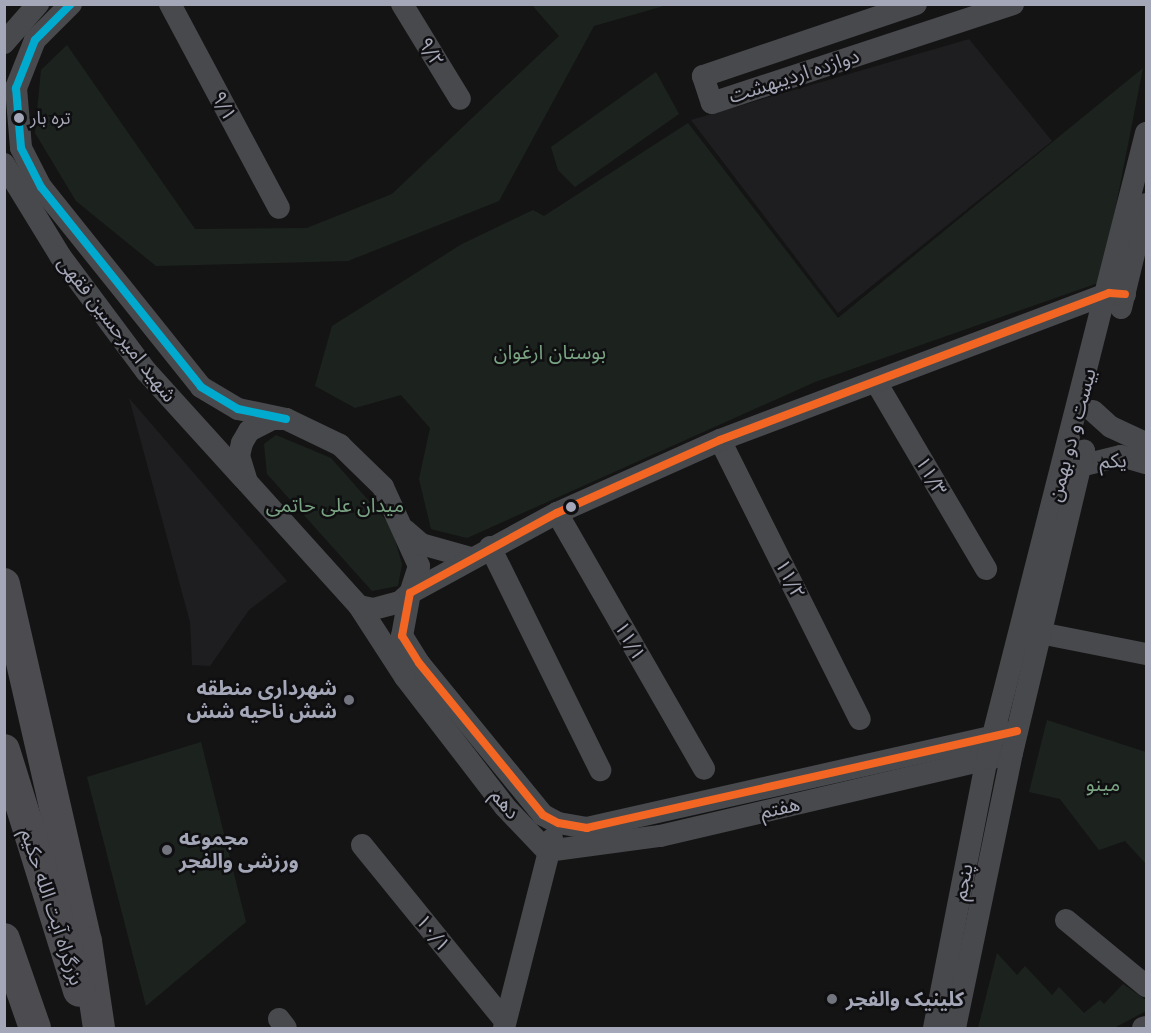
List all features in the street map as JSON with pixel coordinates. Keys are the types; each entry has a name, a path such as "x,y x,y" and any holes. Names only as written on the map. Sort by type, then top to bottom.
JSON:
{"highway":[{"path":"4,584 86,941 99,1029"},
{"name":"بزرگراه آیت الله حکیم","path":"4,750 92,1029"},
{"path":"4,939 35,1029"}],"street":[{"path":"4,44 39,4"},
{"name":"شهید امیرحسین فقهی","path":"71,4 35,40 16,88 21,148 41,188 201,387 238,409 286,419"},
{"name":"۹/۱","path":"170,4 279,208"},
{"name":"۹/۲","path":"402,4 460,99"},
{"name":"دوازده اردیبهشت","path":"916,4 703,76 712,103 1012,4"},
{"name":"بیست و دو بهمن","path":"1012,753 1093,411 1146,133"},
{"name":"شهید امیرحسین فقهی","path":"4,164 61,257 146,371 247,482"},
{"name":"بیست و دو بهمن","path":"993,736 1117,293 1146,204"},
{"path":"410,593 418,567 402,527 368,468 340,445 286,419 266,421 249,432 239,456 247,482 359,606 387,608 480,553 557,513 720,440 1117,293"},
{"name":"۱۱/۳","path":"876,382 986,569"},
{"name":"یکم","path":"1093,411 1111,427 1146,443"},
{"name":"۱۱/۲","path":"720,440 860,719"},
{"name":"یکم","path":"1080,466 1121,456 1146,463"},
{"name":"۱۱/۱","path":"557,513 704,769"},
{"path":"402,527 421,544 480,553"},
{"path":"480,553 600,770"},
{"name":"دهم","path":"410,593 402,636 419,663 543,815 558,823"},
{"name":"دهم","path":"359,606 412,686 547,851"},
{"path":"1040,633 1146,654"},
{"name":"هفتم","path":"558,823 599,826 1017,731"},
{"name":"پنجم","path":"933,1029 993,736"},
{"name":"هفتم","path":"547,851 660,836 1012,753"},
{"name":"پنجم","path":"955,1029 1012,753"},
{"path":"504,1025 547,851 558,823"},
{"name":"۱۰/۱","path":"362,844 504,1025"},
{"path":"1066,920 1146,986"}],"shaded area":[{"path":"969,39 1052,141 838,313 691,120"},
{"path":"129,398 287,581 249,610 210,666 192,665 190,622"}],"green space":[{"path":"532,5 667,5 594,26 499,201 348,261 156,266 76,201 35,133 41,70 67,45 195,229 307,228 392,194 559,36"},
{"name":"بوستان ارغوان","path":"1143,68 1101,282 815,382 467,538 431,529 419,479 430,428 401,395 355,408 315,386 332,326 462,244 533,210 544,216 688,123 838,318"},
{"path":"656,72 679,114 575,187 558,170 551,147"},
{"name":"میدان علی حاتمی","path":"276,435 331,458 391,526 402,564 398,586 372,591 267,474 264,444"},
{"name":"مینو","path":"1047,720 1146,752 1146,864 1125,841 1099,850 1060,799 1029,792"},
{"name":"مجموعه ورزشی والفجر","path":"201,742 246,922 146,1006 87,777"},
{"path":"997,953 1017,975 1025,966 1052,995 1059,987 1084,1013 1100,1000 1104,1004 1123,984 1146,1000 1146,1011 1114,1028 978,1028"}],"transit line":[{"path":"71,4 35,40 16,88 21,148 41,187 201,387 238,409 286,419"},
{"path":"1017,731 587,828 558,823 543,815 419,663 402,636 410,593 557,513 720,440 1109,293 1125,294"}],"place":[{"name":"تره بار","path":"19,118"},
{"name":"شهرداری منطقه شش ناحیه شش","path":"349,700"},
{"name":"مجموعه ورزشی والفجر","path":"167,850"},
{"name":"کلینیک والفجر","path":"832,999"}]}
